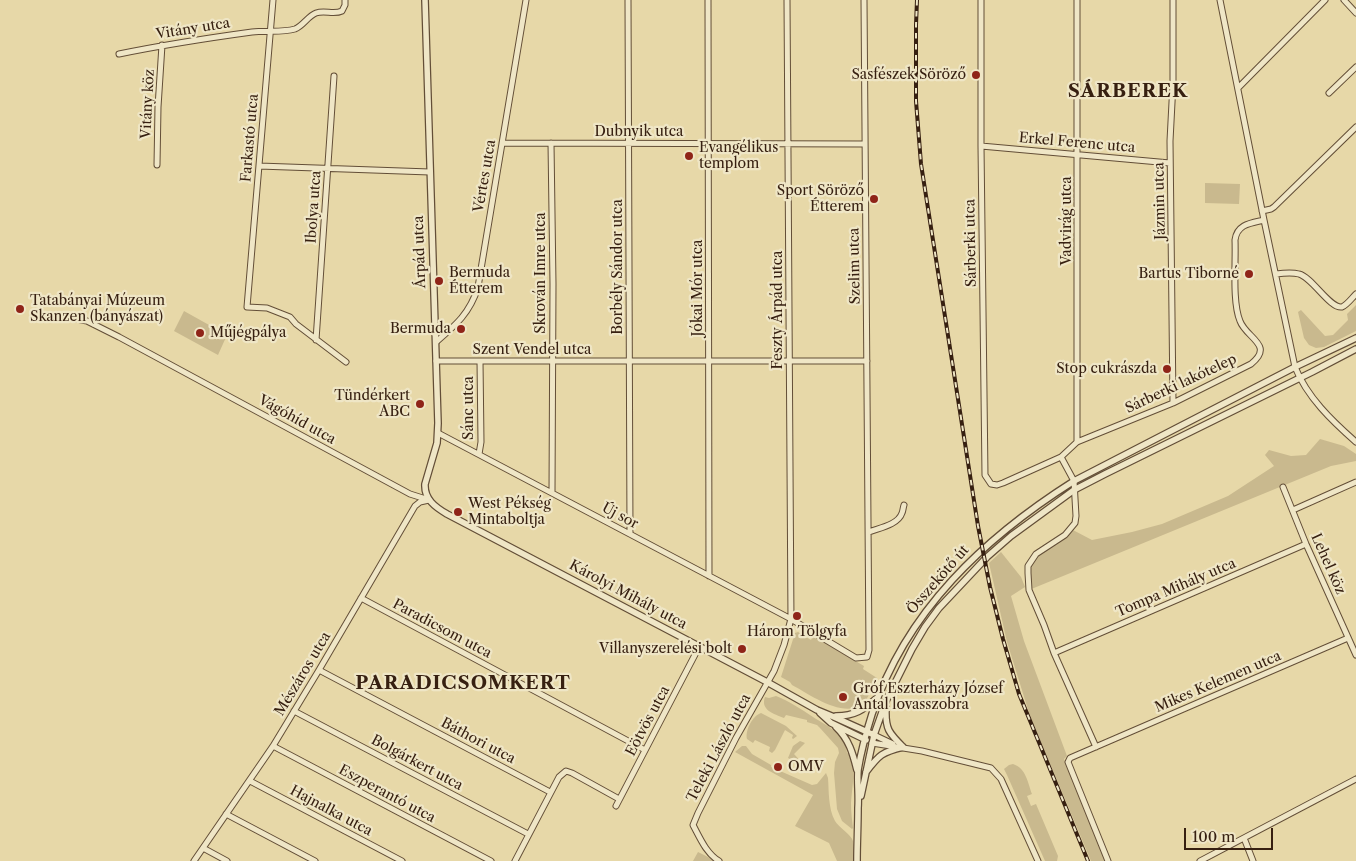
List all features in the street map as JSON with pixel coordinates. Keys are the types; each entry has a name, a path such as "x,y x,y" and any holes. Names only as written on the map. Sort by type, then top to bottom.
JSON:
{"street":[{"name":"Farkastó utca","path":"273,0 247,307 267,308 290,317 316,340"},
{"name":"Vitány utca","path":"119,54 162,45 260,31 292,30 298,28 316,13 322,11 342,12 346,0"},
{"name":"Árpád utca","path":"425,0 438,433 437,443 425,484 429,500"},
{"name":"Vértes utca","path":"436,342 468,310 478,286 526,0"},
{"name":"Borbély Sándor utca","path":"628,0 630,534"},
{"name":"Jókai Mór utca","path":"708,0 709,576"},
{"name":"Feszty Árpád utca","path":"767,682 779,660 791,619 787,0"},
{"name":"Szelim utca","path":"864,0 869,650 867,657"},
{"name":"Sárberki utca","path":"981,0 985,475 991,484"},
{"name":"Vadvirág utca","path":"1077,442 1078,0"},
{"name":"Jázmin utca","path":"1173,403 1170,163 1174,0"},
{"path":"1220,0 1295,367 1313,399 1356,442"},
{"path":"1238,88 1325,0"},
{"path":"1344,0 1356,13"},
{"name":"Vitány köz","path":"157,165 162,45"},
{"path":"1329,93 1356,67"},
{"name":"Ibolya utca","path":"316,340 334,76"},
{"path":"1262,211 1271,210 1356,127"},
{"name":"Dubnyik utca","path":"502,143 865,144"},
{"name":"Skrován Imre utca","path":"551,143 552,493"},
{"name":"Erkel Ferenc utca","path":"981,146 1170,163"},
{"path":"259,166 430,172"},
{"name":"Sárberki lakótelep","path":"991,484 1003,483 1061,457 1077,442 1173,403 1252,364 1261,351 1257,341 1241,325 1238,316 1236,303 1236,240 1242,226 1264,220"},
{"path":"1276,274 1294,273 1305,276 1338,307 1346,304 1356,294"},
{"name":"Vágóhíd utca","path":"76,319 87,321 154,356 410,494 429,500"},
{"name":"Összekötő út","path":"858,774 866,732 878,697 897,654 924,613 945,588 964,566 999,535 1047,498 1074,481 1295,367 1356,338"},
{"path":"316,340 346,362"},
{"name":"Összekötő út","path":"858,806 874,735 886,701 912,649 939,608 987,557 1074,490 1356,350"},
{"name":"Szent Vendel utca","path":"436,361 867,361"},
{"name":"Sánc utca","path":"479,454 481,442 480,361"},
{"name":"Új sor","path":"438,433 791,619 856,658 867,657"},
{"path":"1061,457 1074,481 1075,523 1065,535 1036,554 1028,566 1029,590 1096,747"},
{"path":"1293,510 1356,482"},
{"name":"Lehel köz","path":"1283,488 1356,655"},
{"name":"Mészáros utca","path":"194,861 250,781 294,711 415,506 420,502 429,500"},
{"name":"Károlyi Mihály utca","path":"429,500 447,514 817,710 874,735"},
{"path":"868,532 899,519 904,505"},
{"name":"Tompa Mihály utca","path":"1054,652 1306,544"},
{"name":"Paradicsom utca","path":"361,598 645,750"},
{"name":"Mikes Kelemen utca","path":"1108,861 1068,762 1070,758 1348,638"},
{"name":"Eötvös utca","path":"616,806 699,647"},
{"name":"Báthori utca","path":"319,670 550,792"},
{"name":"Teleki László utca","path":"719,861 712,857 693,825 732,746 767,682"},
{"path":"834,716 854,714 878,697"},
{"path":"886,701 885,721 887,728 903,747"},
{"name":"Károlyi Mihály utca","path":"817,710 831,722 864,740 872,743 903,747"},
{"name":"Bolgárkert utca","path":"294,711 528,834"},
{"path":"831,722 840,730 851,749 858,774 857,861"},
{"path":"874,735 903,747 992,768 1001,779 1038,861"},
{"name":"Eszperantó utca","path":"272,746 491,861"},
{"path":"865,773 882,753 903,747"},
{"path":"515,861 550,792 559,777 566,772 572,773 619,799"},
{"path":"1200,861 1356,779"},
{"name":"Hajnalka utca","path":"250,781 402,861"},
{"path":"226,814 314,861"},
{"path":"1244,838 1253,861"},
{"path":"203,848 227,861"}],"shaded area":[{"path":"1205,183 1240,184 1239,204 1205,203"},
{"path":"1356,305 1356,331 1324,347 1316,348 1309,345 1304,338 1298,312 1301,310 1325,336 1333,335 1348,320 1347,314"},
{"name":"Műjégpálya","path":"184,311 227,335 218,355 174,331"},
{"path":"1320,439 1344,446 1356,454 1356,461 1331,466 1029,590 1028,566 1032,560 1071,529 1092,540 1162,524 1228,496 1274,466 1265,455 1269,450 1291,456 1306,455"},
{"path":"1001,552 1021,577 1025,587 1011,596 1024,641 1067,756 1064,759 1106,861 1091,861 1030,716 1007,642 989,563"},
{"path":"798,632 811,640 813,636 864,666 863,669 877,678 861,705 845,709 835,707 816,699 781,677 795,633"},
{"path":"776,696 795,705 830,727 843,741 847,753 851,754 853,772 852,829 842,821 837,809 834,773 835,762 839,753 838,748 817,725 807,722 807,720 786,715 784,718 769,711 764,705 765,697"},
{"path":"761,713 786,726 797,736 793,739 793,735 785,730 772,753 769,751 770,747 755,740 753,743 747,739 747,732 752,720"},
{"path":"800,741 805,743 794,754 807,768 788,758 793,746"},
{"path":"742,746 746,746 752,754 771,765 771,767 812,785 817,784 826,773 831,811 837,824 853,841 853,861 837,861 829,843 795,826 813,795 735,752"},
{"path":"1013,764 1021,769 1026,776 1032,794 1027,796 1031,806 1036,804 1058,856 1057,861 1045,861 1004,769"},
{"path":"698,852 716,861 693,861"}],"railway":[{"path":"917,0 916,101 921,164 978,526 990,587 1019,694 1088,861"}],"place":[{"name":"Sasfészek Söröző","path":"976,75"},
{"name":"Evangélikus templom","path":"689,156"},
{"name":"Sport Söröző Étterem","path":"874,199"},
{"name":"Bartus Tiborné","path":"1249,274"},
{"name":"Bermuda Étterem","path":"439,281"},
{"name":"Tatabányai Múzeum Skanzen (bányászat)","path":"20,309"},
{"name":"Bermuda","path":"461,329"},
{"name":"Műjégpálya","path":"200,333"},
{"name":"Stop cukrászda","path":"1167,369"},
{"name":"Tündérkert ABC","path":"420,404"},
{"name":"West Pékség Mintaboltja","path":"458,512"},
{"name":"Három Tölgyfa","path":"797,616"},
{"name":"Villanyszerelési bolt","path":"742,649"},
{"name":"Gróf Eszterházy József Antal lovasszobra","path":"843,697"},
{"name":"OMV","path":"778,767"}],"district":[{"name":"SÁRBEREK","path":"1128,92"},
{"name":"PARADICSOMKERT","path":"463,684"}]}
